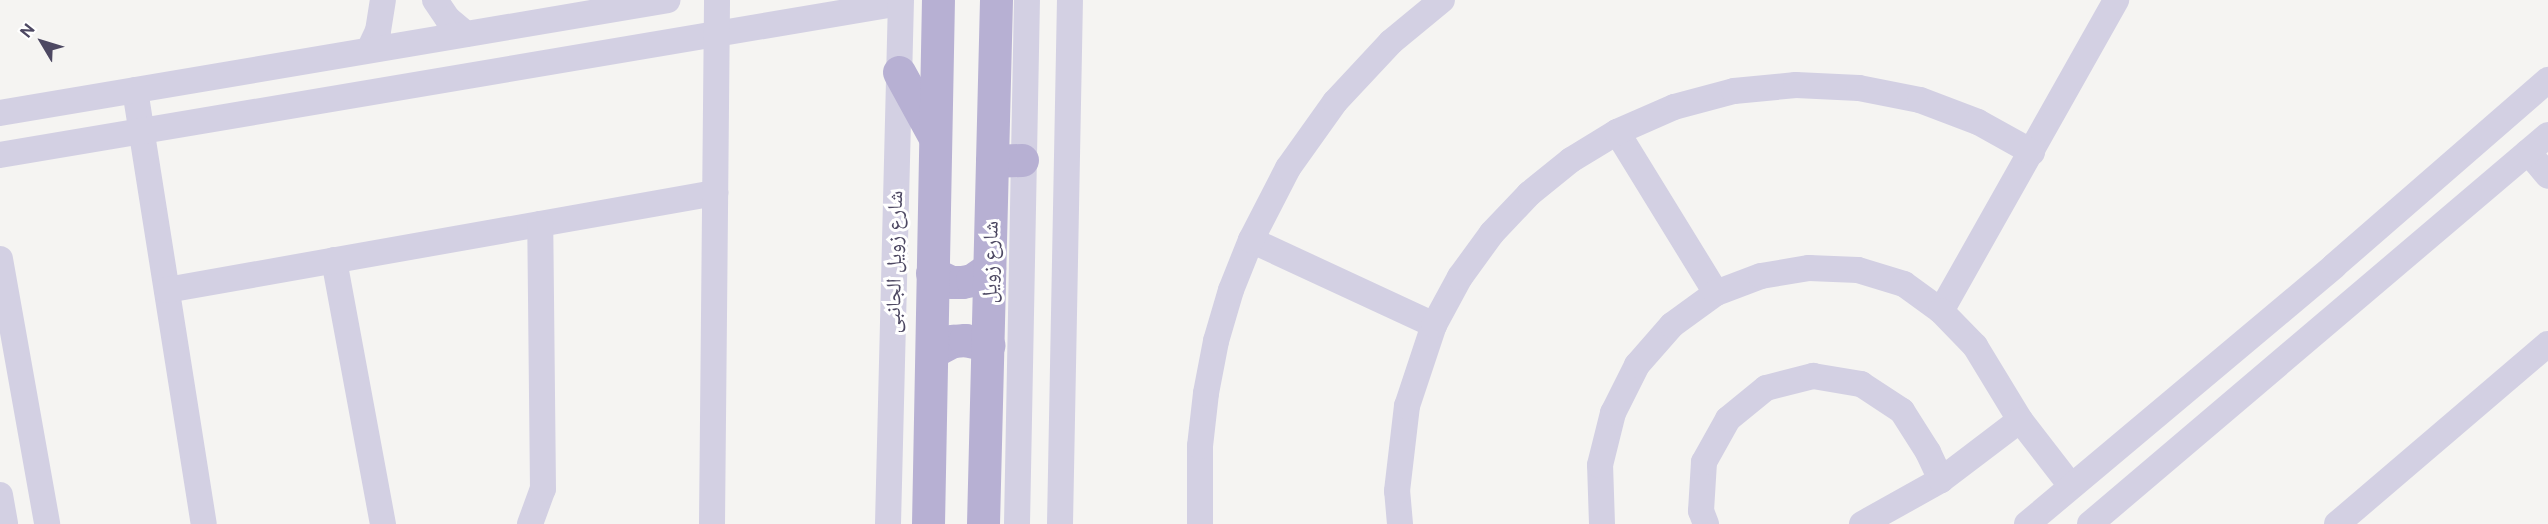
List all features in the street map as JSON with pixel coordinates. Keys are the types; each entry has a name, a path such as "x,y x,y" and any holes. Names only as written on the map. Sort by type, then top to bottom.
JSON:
{"main road":[{"path":"928,524 938,0"},
{"name":"شارع زويل","path":"983,524 989,268 1007,160 996,0"},
{"path":"899,72 935,138"},
{"path":"932,273 951,282 962,282 972,280 989,268"},
{"path":"932,352 953,341 965,340 988,345"}],"street":[{"path":"369,50 378,31 382,0"},
{"path":"435,0 448,19 466,34"},
{"path":"0,112 668,0"},
{"path":"712,524 717,0"},
{"path":"1017,524 1007,160 1027,0"},
{"path":"1060,524 1070,0"},
{"path":"1200,524 1200,446 1206,393 1216,341 1231,290 1251,240 1288,168 1335,102 1391,42 1443,0"},
{"path":"1941,311 2116,0"},
{"path":"0,154 901,1"},
{"name":"شارع زويل الجانبى","path":"888,524 901,1"},
{"path":"2027,524 2334,266 2548,80"},
{"path":"1400,524 1397,491 1407,406 1434,325 1460,277 1492,233 1521,202 1571,160 1617,132 1674,107 1734,91 1807,85 1859,88 1920,100 1978,122 2032,152"},
{"path":"135,90 204,524"},
{"path":"1617,132 1716,294"},
{"path":"2092,523 2548,135"},
{"path":"2528,152 2548,177"},
{"path":"167,290 715,194"},
{"path":"530,524 543,489 540,224"},
{"path":"1251,240 1434,325"},
{"path":"0,260 47,524"},
{"path":"334,260 383,524"},
{"path":"1602,524 1600,465 1612,413 1637,365 1672,325 1716,294 1761,276 1809,268 1858,270 1904,284 1941,311 1975,346 2020,420 2071,486"},
{"path":"2337,524 2548,344"},
{"path":"1706,524 1701,511 1704,462 1728,419 1766,388 1813,376 1861,384 1902,411 1928,452 1941,480"},
{"path":"1862,524 1941,480 2020,420"},
{"path":"0,495 5,524"}]}
